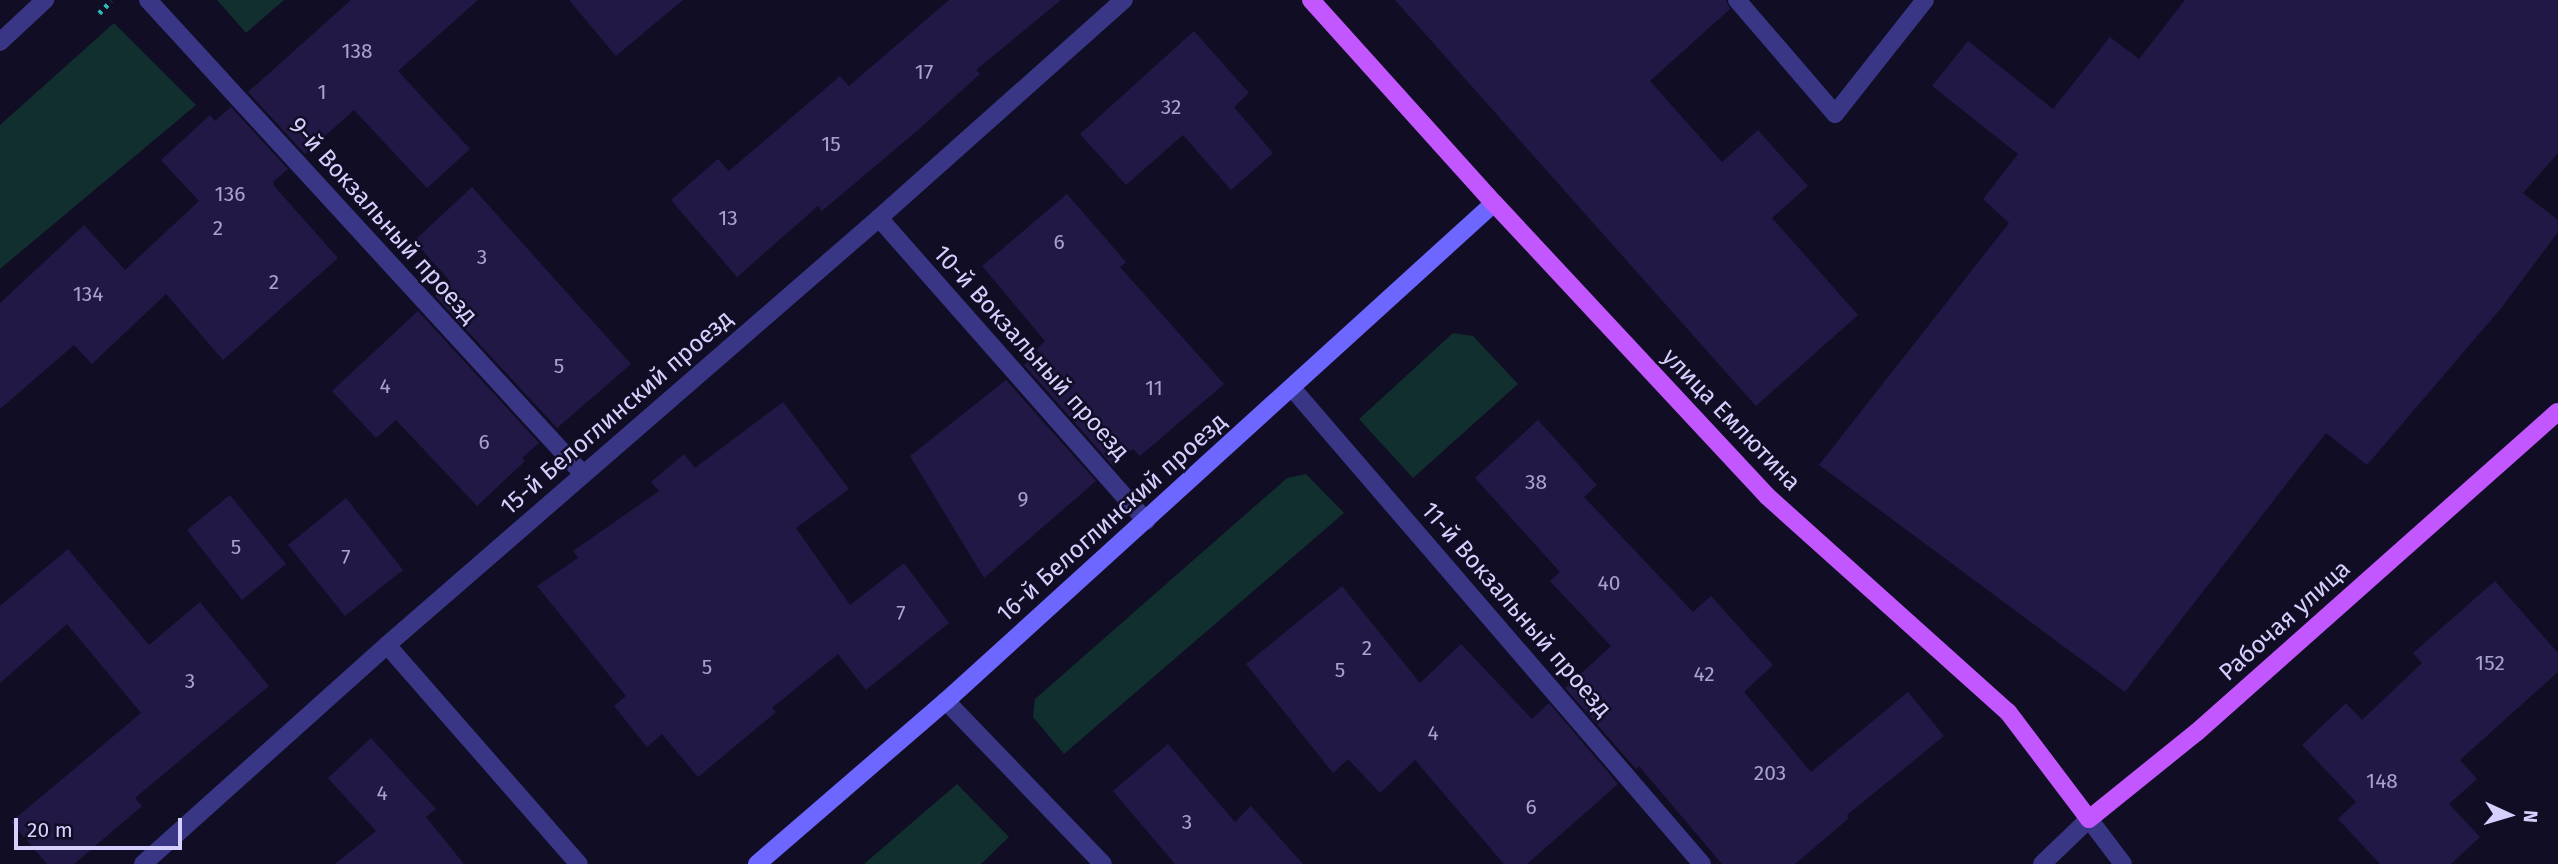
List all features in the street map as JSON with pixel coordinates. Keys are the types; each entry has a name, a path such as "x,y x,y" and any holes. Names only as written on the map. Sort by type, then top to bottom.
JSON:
{"main road":[{"name":"улица Емлютина","path":"1311,0 1494,203 1767,496 2008,712 2089,819"},
{"name":"Рабочая улица","path":"2089,819 2197,732 2558,412"}],"street":[{"path":"0,42 46,0"},
{"name":"9-й Вокзальный проезд","path":"148,0 583,474"},
{"name":"15-й Белоглинский проезд","path":"143,864 387,645 879,218 1125,0"},
{"path":"1737,0 1835,114 1925,0"},
{"name":"16-й Белоглинский проезд","path":"757,864 946,701 1494,203"},
{"name":"10-й Вокзальный проезд","path":"879,218 1146,521"},
{"name":"11-й Вокзальный проезд","path":"1292,388 1702,864"},
{"path":"387,645 579,864"},
{"path":"946,701 1102,864"},
{"name":"Рабочая улица","path":"2042,864 2089,819"},
{"name":"улица Емлютина","path":"2089,819 2123,864"}],"path":[{"path":"99,13 112,0"}],"green space":[{"path":"217,0 284,0 246,33"},
{"path":"114,23 196,105 0,269 0,125"},
{"path":"1453,333 1473,336 1518,384 1413,478 1359,419"},
{"path":"1306,474 1344,513 1064,754 1033,717 1035,699 1287,478"},
{"path":"957,784 1009,837 981,864 864,864"}],"building":[{"path":"351,0 478,0 398,71 470,149 427,188 354,110 305,154 248,92"},
{"path":"569,0 683,0 616,56"},
{"path":"949,0 1061,0 976,70 980,74 918,130 822,211 818,206 737,277 671,200 718,159 729,171 840,76 849,86"},
{"path":"1395,0 1726,0 1730,9 1650,81 1722,162 1758,130 1808,186 1772,218 1858,315 1756,406"},
{"path":"2185,0 2558,0 2558,153 2523,193 2558,220 2558,232 2502,307 2367,465 2326,433 2125,692 1819,465 2009,223 1983,199 2018,154 1932,86 1968,41 2053,109 2110,37 2139,59"},
{"path":"1194,31 1249,93 1234,107 1273,153 1231,190 1183,135 1126,185 1080,134"},
{"path":"231,107 288,169 273,182 275,187 338,258 223,360 166,294 92,364 74,345 0,409 0,303 84,225 125,270 199,201 161,160 210,115 215,121"},
{"path":"472,187 631,364 557,428 435,296 450,281 414,241"},
{"path":"1067,194 1126,262 1120,267 1224,384 1140,456 1133,449 1113,466 1024,365 1040,353 1036,350 1045,341 982,266"},
{"path":"418,311 539,443 522,458 525,461 477,506 396,420 376,438 332,391"},
{"path":"1006,380 1096,481 984,578 910,456"},
{"path":"783,402 849,489 796,528 850,605 904,563 949,623 866,690 838,654 772,708 776,712 698,777 662,734 647,747 614,706 626,696 537,586 578,558 573,551 659,491 651,482 684,454 695,468"},
{"path":"1538,420 1597,485 1584,497 1693,612 1711,596 1773,665 1744,692 1811,772 1908,692 1944,736 1847,815 1849,818 1795,864 1722,864 1639,766 1636,769 1565,688 1611,646 1550,581 1560,572 1475,478"},
{"path":"230,495 286,564 242,600 187,530"},
{"path":"346,498 403,570 345,616 288,545"},
{"path":"68,549 149,645 200,602 269,686 135,798 142,806 74,864 47,864 11,822 141,713 67,624 0,683 0,606"},
{"path":"2495,581 2558,653 2558,672 2460,760 2477,779 2449,804 2480,837 2451,864 2380,864 2338,819 2356,802 2302,745 2346,703 2362,720 2422,663 2413,653"},
{"path":"1342,586 1420,683 1461,644 1532,719 1549,703 1618,784 1527,864 1504,864 1415,760 1380,793 1348,759 1333,773 1246,664"},
{"path":"371,738 436,809 426,817 464,864 335,864 376,831 328,778"},
{"path":"1168,744 1235,822 1251,806 1303,864 1175,864 1113,791"}]}
